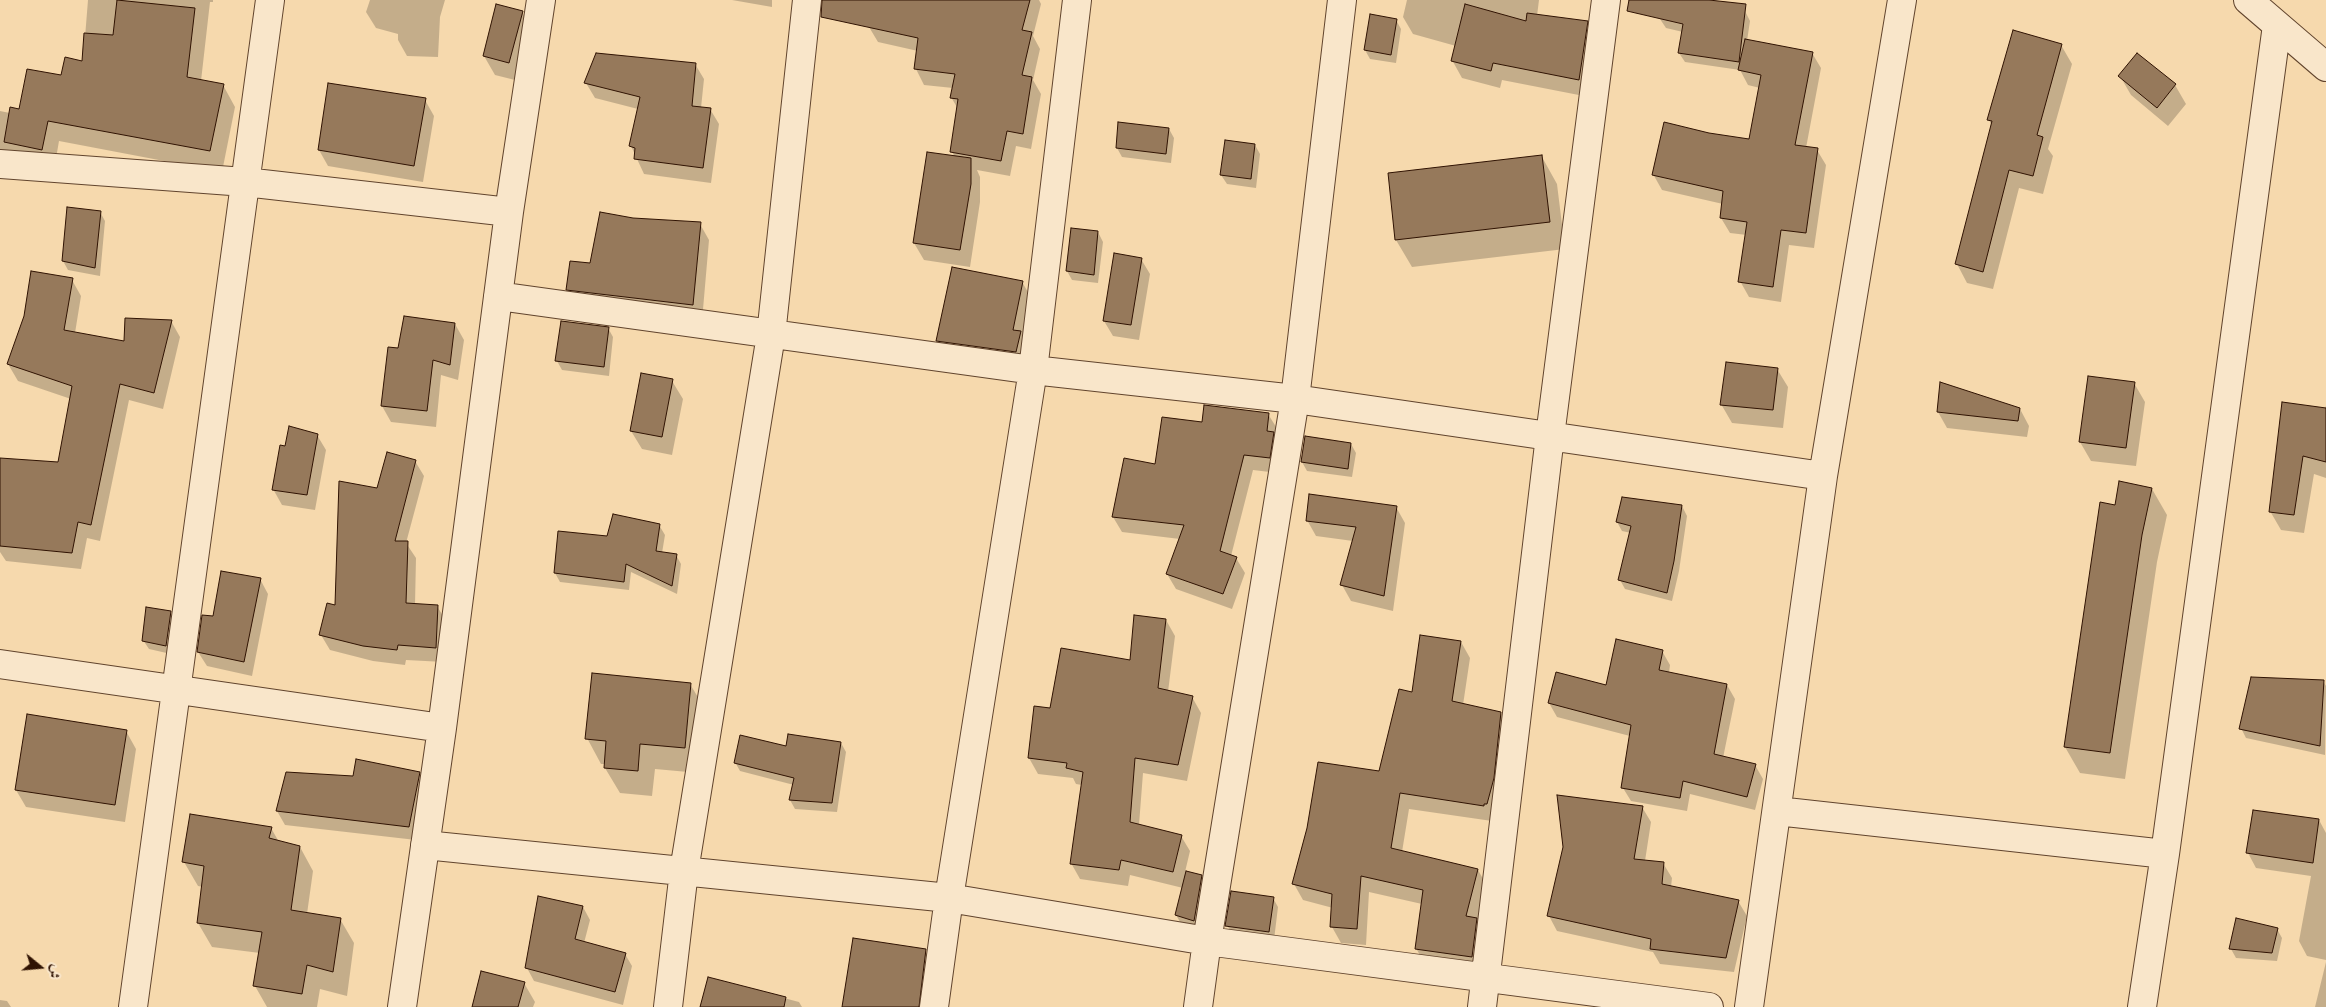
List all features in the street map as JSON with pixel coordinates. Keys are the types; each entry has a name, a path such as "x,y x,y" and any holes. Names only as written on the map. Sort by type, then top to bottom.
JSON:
{"street":[{"path":"133,1007 270,0"},
{"path":"402,1007 442,728 509,212 541,0"},
{"path":"668,1007 684,871 771,335 807,0"},
{"path":"934,1007 949,898 1032,370 1077,0"},
{"path":"1198,1007 1207,941 1295,399 1342,0"},
{"path":"1482,1007 1550,436 1606,0"},
{"path":"1749,1007 1824,476 1902,0"},
{"path":"2248,0 2326,67"},
{"path":"2142,1007 2166,854 2277,25"},
{"path":"0,164 245,182 509,212"},
{"path":"498,296 1032,370 1295,399 1824,476"},
{"path":"0,664 442,728"},
{"path":"1777,811 2166,854"},
{"path":"425,845 949,898 1207,941 1709,1007"}],"building":[{"path":"117,0 195,8 187,77 224,84 210,151 48,121 42,150 4,142 10,107 19,109 27,69 61,75 65,57 82,61 84,33 113,35"},
{"path":"822,0 1030,0 1022,30 1032,32 1022,75 1032,77 1023,134 1007,131 1001,161 950,152 958,99 950,98 955,74 914,69 918,38 821,17"},
{"path":"1629,0 1709,0 1746,4 1739,62 1678,53 1683,24 1627,11"},
{"path":"496,4 523,11 509,63 483,56"},
{"path":"1465,4 1526,21 1527,13 1588,21 1579,80 1493,63 1491,71 1451,61"},
{"path":"1370,14 1397,19 1391,55 1364,50"},
{"path":"2013,30 2062,44 2037,135 2043,137 2033,176 2009,170 1983,272 1955,264 1992,121 1987,120"},
{"path":"1745,39 1813,52 1795,145 1818,148 1806,233 1781,230 1773,287 1738,282 1747,222 1720,218 1723,191 1652,175 1664,122 1709,133 1749,139 1761,75 1738,70"},
{"path":"596,53 696,63 692,106 711,108 703,168 634,159 635,148 629,146 640,97 584,83"},
{"path":"2137,53 2176,84 2157,108 2118,76"},
{"path":"328,83 426,98 414,166 318,150"},
{"path":"1118,122 1169,128 1166,154 1116,148"},
{"path":"1225,140 1255,144 1251,179 1220,175"},
{"path":"927,152 971,158 971,184 960,250 913,243"},
{"path":"1542,155 1550,222 1395,240 1388,173"},
{"path":"67,207 101,211 95,268 62,261"},
{"path":"600,212 633,218 701,222 693,305 566,290 570,261 590,263"},
{"path":"1071,228 1098,231 1094,275 1066,271"},
{"path":"1114,253 1142,258 1131,325 1103,321"},
{"path":"952,267 1023,281 1013,330 1021,331 1016,352 936,341"},
{"path":"31,271 73,278 64,330 124,341 125,318 172,320 154,393 120,384 91,525 78,522 72,553 0,546 0,458 58,462 72,386 7,364 24,316"},
{"path":"404,316 455,323 450,365 433,360 427,411 381,406 388,347 398,348"},
{"path":"561,321 609,327 604,367 555,361"},
{"path":"1726,362 1778,368 1773,410 1720,405"},
{"path":"641,373 673,379 662,437 630,431"},
{"path":"2088,376 2135,382 2126,448 2079,442"},
{"path":"1940,382 2020,408 2018,421 1937,412"},
{"path":"2282,402 2326,408 2326,462 2303,456 2294,515 2269,512"},
{"path":"1204,405 1269,413 1267,431 1274,432 1270,458 1244,455 1220,551 1237,557 1223,594 1166,574 1184,525 1112,517 1124,458 1155,464 1162,417 1202,422"},
{"path":"289,426 318,434 307,495 272,490 280,445 285,446"},
{"path":"1305,436 1351,443 1348,469 1301,462"},
{"path":"387,452 416,460 395,541 408,541 406,603 438,605 436,648 398,645 397,650 363,646 319,635 327,603 335,605 339,481 377,488"},
{"path":"2119,481 2152,488 2142,535 2110,753 2064,747 2100,502 2115,505"},
{"path":"1309,494 1397,506 1384,596 1340,585 1356,527 1306,521"},
{"path":"1622,497 1682,505 1674,561 1667,593 1618,580 1631,526 1616,522"},
{"path":"613,514 660,524 656,551 677,554 672,586 626,564 624,582 554,573 558,531 607,536"},
{"path":"221,571 261,578 244,662 197,652 202,615 213,616"},
{"path":"146,607 171,611 166,646 142,641"},
{"path":"1134,615 1166,619 1158,688 1193,696 1178,765 1135,758 1130,822 1182,835 1173,872 1121,860 1119,870 1070,864 1083,772 1066,768 1067,763 1028,758 1034,706 1050,708 1061,648 1130,660"},
{"path":"1420,635 1461,641 1452,701 1501,712 1494,778 1487,804 1484,804 1484,806 1400,793 1391,848 1478,869 1466,916 1477,918 1472,957 1415,949 1423,890 1361,876 1357,929 1330,927 1332,894 1292,884 1307,828 1318,762 1379,771 1399,689 1412,692"},
{"path":"1616,639 1663,650 1659,670 1727,684 1714,754 1756,764 1747,797 1683,781 1680,798 1621,788 1631,725 1548,703 1556,672 1606,685"},
{"path":"592,673 691,683 685,748 640,744 638,771 604,768 606,741 585,739"},
{"path":"2251,677 2324,680 2320,746 2239,729"},
{"path":"27,714 127,730 115,805 15,790"},
{"path":"788,734 841,742 832,803 789,800 794,778 734,763 740,735 786,746"},
{"path":"356,759 420,772 409,827 276,811 286,772 353,776"},
{"path":"1557,795 1643,806 1634,859 1664,862 1662,884 1739,900 1726,958 1650,949 1651,939 1547,916 1563,847"},
{"path":"2253,810 2319,819 2313,863 2246,853"},
{"path":"190,814 272,827 269,838 300,846 291,910 341,918 333,972 307,965 302,994 253,986 262,932 197,923 204,866 182,862"},
{"path":"1186,871 1202,875 1194,921 1175,915"},
{"path":"1231,891 1274,897 1269,932 1225,926"},
{"path":"538,896 583,906 575,939 626,953 615,992 525,968"},
{"path":"2236,918 2278,928 2272,953 2229,949"},
{"path":"853,938 926,949 919,1007 842,1007"},
{"path":"481,971 525,982 518,1007 472,1007"},
{"path":"708,977 786,997 784,1007 700,1007"}]}
